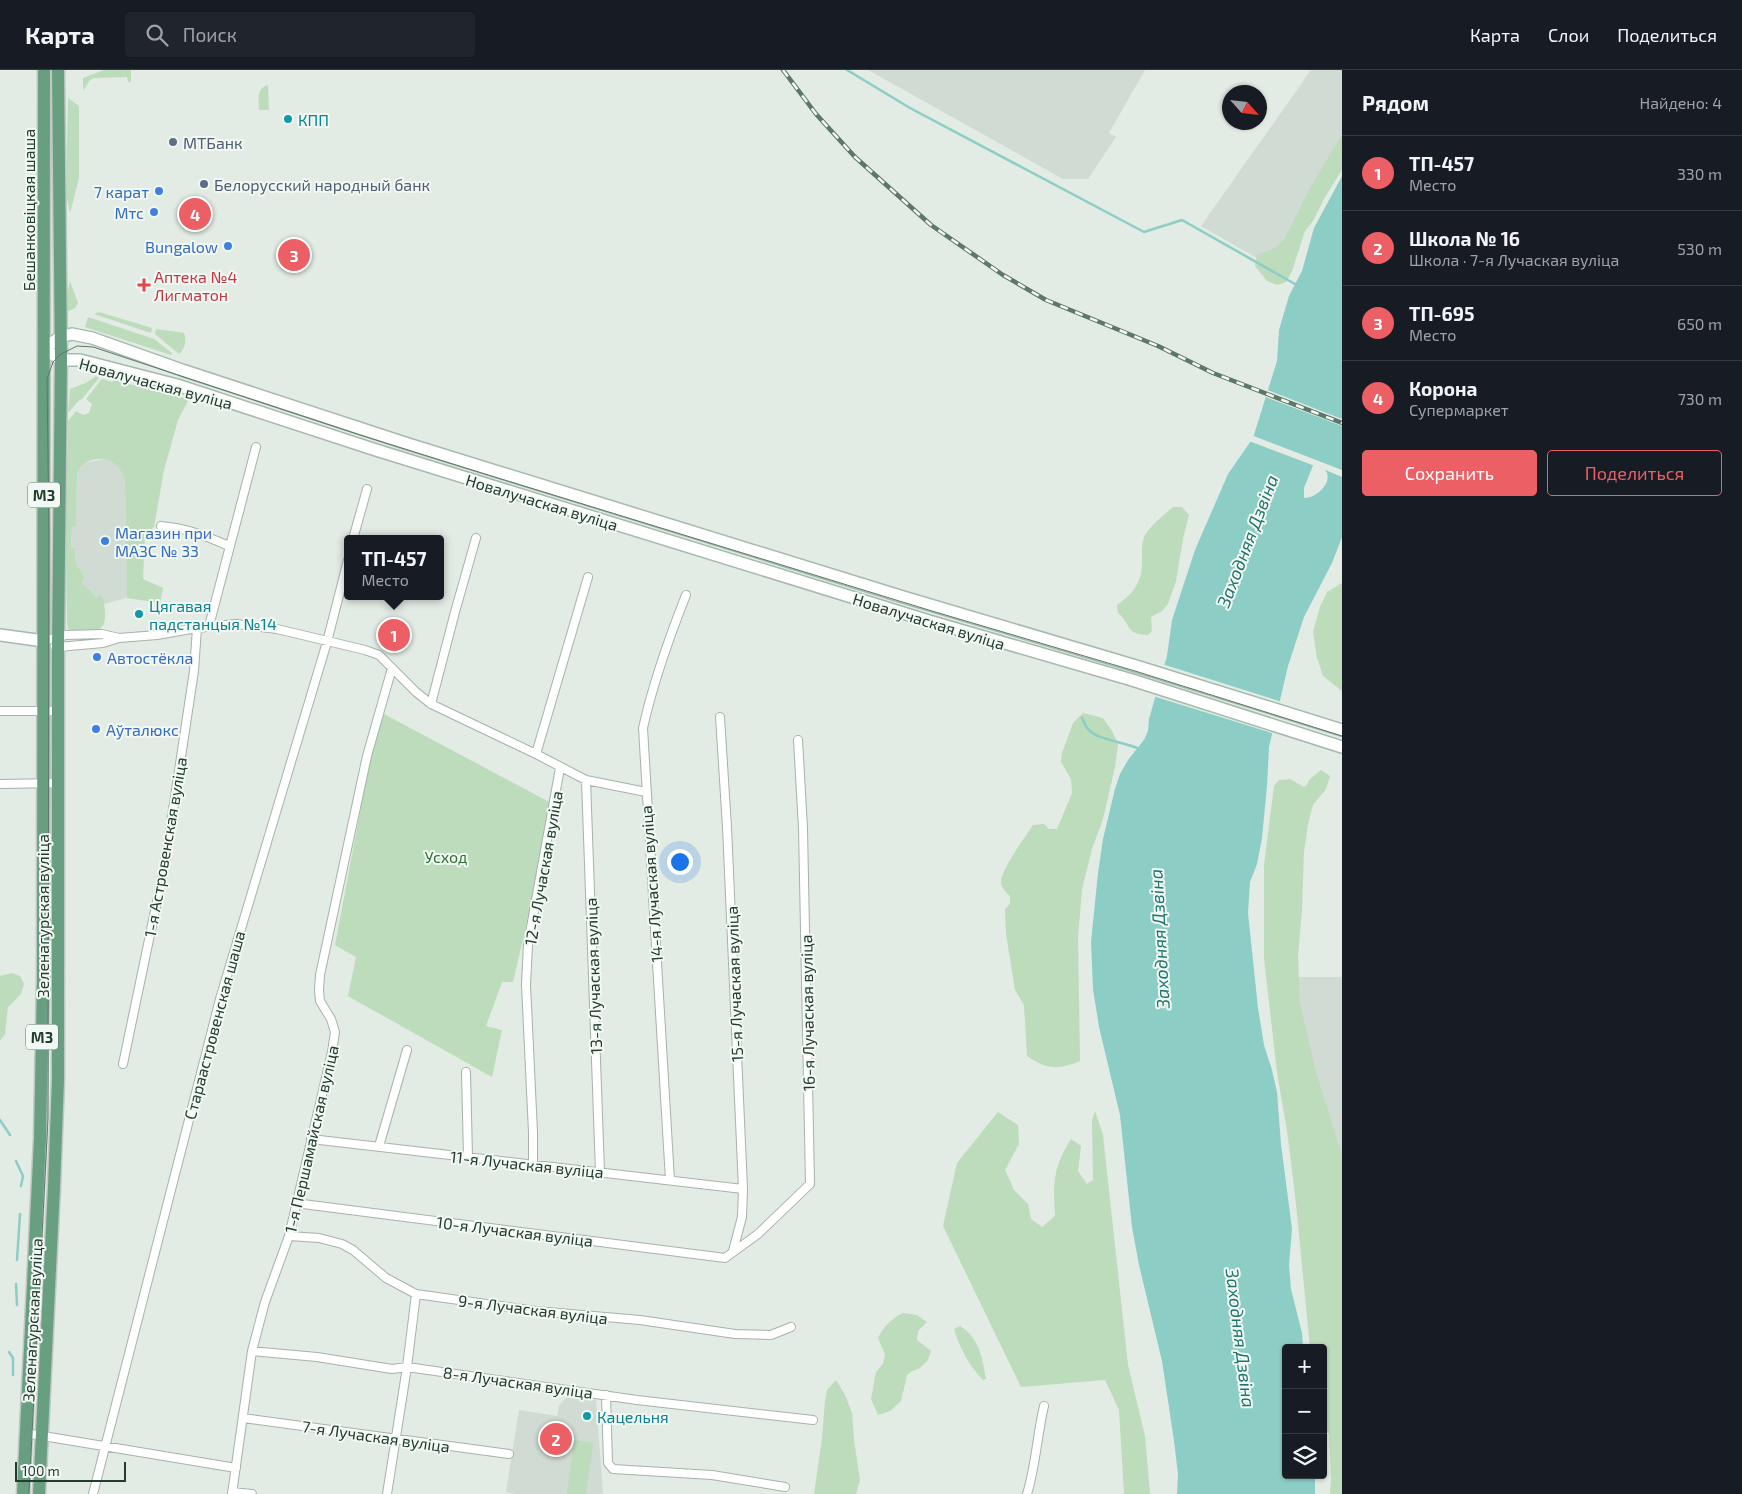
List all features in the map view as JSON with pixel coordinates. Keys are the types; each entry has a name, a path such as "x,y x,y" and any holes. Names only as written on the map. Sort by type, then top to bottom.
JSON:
{"main road":[{"name":"Бешанковіцкая шаша","path":"44,70 44,349"},
{"name":"Бешанковіцкая шаша","path":"58,70 60,337"},
{"name":"Новалучаская вуліца","path":"60,337 72,334 92,338 182,370 405,443 1342,730"},
{"path":"44,349 60,337"},
{"name":"Зеленагурская вуліца","path":"39,1494 57,1118 60,337"},
{"name":"Новалучаская вуліца","path":"44,349 61,360 80,360 177,385 395,456 929,621 1132,680 1342,747"},
{"name":"Зеленагурская вуліца","path":"22,1494 41,1124 44,349"},
{"path":"0,635 44,641"}],"street":[{"path":"177,385 182,370"},
{"path":"208,626 256,447"},
{"path":"354,535 367,489"},
{"path":"161,526 181,528 202,534 229,546"},
{"path":"431,704 476,538"},
{"name":"Стараастровенская шаша","path":"93,1494 220,998 328,642 344,576"},
{"path":"536,754 588,577"},
{"name":"14-я Лучаская вуліца","path":"670,1180 643,728 646,712 671,633 686,594"},
{"path":"929,621 934,606"},
{"name":"12-я Лучаская вуліца","path":"58,642 103,644 119,638 157,636 208,626 236,624 277,629 379,655 416,692 431,704 536,754 560,768 528,944 526,985 534,1132 533,1165"},
{"name":"1-я Астровенская вуліца","path":"123,1064 165,863 194,671 197,628"},
{"path":"44,641 58,642"},
{"name":"1-я Першамайская вуліца","path":"232,1493 252,1351 265,1302 289,1236 295,1203 332,1052 334,1032 331,1019 320,1001 320,975 367,756 392,668"},
{"path":"0,711 58,711"},
{"name":"15-я Лучаская вуліца","path":"720,717 727,827 742,1189 742,1217 733,1251"},
{"path":"42,739 58,740"},
{"name":"16-я Лучаская вуліца","path":"733,1251 758,1234 810,1184 803,828 798,740"},
{"path":"560,768 586,780 646,792"},
{"name":"13-я Лучаская вуліца","path":"586,780 600,1172"},
{"path":"0,784 59,783"},
{"path":"43,979 58,978"},
{"path":"379,1146 407,1050"},
{"path":"466,1072 468,1157"},
{"name":"11-я Лучаская вуліца","path":"311,1139 742,1189"},
{"name":"10-я Лучаская вуліца","path":"295,1203 724,1258 733,1251"},
{"name":"9-я Лучаская вуліца","path":"289,1236 319,1238 342,1244 353,1250 386,1278 416,1294 536,1311 640,1320 734,1334 771,1335 791,1327"},
{"path":"387,1494 407,1367 416,1294"},
{"name":"8-я Лучаская вуліца","path":"252,1351 317,1356 392,1369 407,1367 606,1395 813,1420"},
{"path":"606,1395 608,1463 613,1469 712,1475 785,1487"},
{"path":"1027,1494 1035,1464 1039,1426 1044,1406"},
{"name":"7-я Лучаская вуліца","path":"243,1418 509,1454"},
{"path":"25,1433 236,1468"},
{"path":"232,1493 252,1494"}],"shaded area":[{"path":"868,70 1145,70 1109,133 1116,137 1088,179 1063,179"},
{"path":"1311,70 1342,70 1342,154 1276,269 1201,226"},
{"path":"103,459 112,460 124,473 127,598 104,604 100,594 97,598 80,582 85,577 76,564 75,548 71,548 72,527 76,526 77,472 81,466 89,462"},
{"path":"1296,977 1342,977 1342,1159 1314,1069 1299,1004"},
{"path":"567,1397 596,1400 603,1494 516,1494 506,1492 519,1410 557,1416 559,1405"}],"green space":[{"path":"104,70 131,70 131,82 128,82 127,77 94,78 90,80 83,91 83,78"},
{"path":"268,85 269,110 259,110 260,92"},
{"path":"68,98 79,106 79,178 70,213 66,194"},
{"path":"1342,135 1342,170 1313,221 1305,231 1292,271 1286,282 1277,285 1267,281 1255,266 1257,255 1275,248 1284,240 1311,186"},
{"path":"70,281 78,303 75,308 67,312 66,300"},
{"path":"99,312 152,328 151,333 94,314"},
{"path":"88,317 154,339 172,353 171,355 85,327"},
{"path":"156,329 184,333 184,347 179,354 155,334"},
{"path":"96,376 99,378 82,399 68,412 70,389 86,383"},
{"path":"102,379 112,382 114,380 189,399 178,420 164,470 154,527 145,533 143,579 163,588 160,603 127,598 125,481 122,473 117,466 104,459 90,461 77,472 76,526 72,527 71,548 75,548 76,564 85,577 81,582 97,598 100,594 104,602 105,621 104,625 99,629 76,631 68,629 67,624 65,460 68,447 68,421 76,411 83,415 89,413 92,404 86,399"},
{"path":"1173,507 1182,507 1189,515 1176,581 1168,604 1162,611 1151,617 1152,631 1148,635 1135,633 1118,613 1117,605 1129,595 1140,578 1142,545 1145,535"},
{"path":"1342,583 1342,691 1323,676 1317,658 1313,632 1320,607 1327,592"},
{"path":"1083,713 1103,718 1118,744 1115,767 1103,819 1092,849 1082,889 1078,938 1080,1061 1065,1066 1053,1067 1041,1064 1027,1056 1024,1005 1015,990 1006,933 1005,909 1010,904 1010,896 1003,889 1001,883 1009,862 1033,825 1044,824 1049,829 1057,829 1072,793 1071,779 1061,762 1062,753 1073,723"},
{"name":"Усход","path":"384,714 551,803 513,982 502,982 486,1026 502,1030 492,1077 348,996 356,957 335,945 369,765"},
{"path":"1321,770 1330,776 1326,789 1313,805 1308,824 1304,852 1298,957 1300,1003 1315,1069 1342,1156 1342,1494 1330,1494 1329,1434 1327,1431 1327,1344 1310,1344 1296,1204 1288,1137 1277,1072 1264,959 1264,865 1274,786 1279,780 1290,779 1304,787"},
{"path":"12,973 20,976 24,984 21,994 8,1007 5,1034 0,1041 0,976"},
{"path":"1095,1111 1103,1135 1128,1365 1145,1436 1150,1494 1124,1494 1119,1410 1105,1380 1021,1387 943,1226 957,1163 998,1112 1018,1125 1019,1144 1005,1170 1014,1190 1028,1204 1031,1219 1042,1227 1055,1216 1054,1185 1058,1167 1071,1139 1081,1146 1078,1171 1087,1184 1093,1180 1092,1120"},
{"path":"903,1313 917,1315 927,1322 918,1331 917,1340 931,1351 928,1360 920,1368 907,1375 901,1401 890,1411 878,1415 871,1399 876,1372 883,1364 885,1354 878,1338 888,1323"},
{"path":"960,1326 972,1337 979,1349 986,1379 983,1380 978,1375 962,1350 954,1329"},
{"path":"836,1380 845,1395 852,1413 860,1480 856,1494 814,1494 827,1390"},
{"path":"574,1440 593,1443 586,1494 567,1494"}],"water":[{"name":"Заходняя Дзвіна","path":"1342,176 1342,537 1332,563 1304,617 1288,666 1269,747 1262,838 1257,864 1250,882 1248,913 1258,1008 1264,1045 1277,1092 1281,1144 1292,1229 1289,1265 1291,1289 1302,1333 1303,1344 1282,1344 1282,1479 1315,1479 1315,1494 1177,1494 1178,1474 1162,1361 1139,1265 1132,1227 1120,1115 1099,1027 1093,989 1091,942 1098,873 1103,839 1115,789 1120,774 1128,760 1144,740 1148,731 1149,719 1167,656 1172,620 1195,550 1228,474 1253,438 1277,361 1279,330 1289,296 1302,271 1314,228","holes":["1314,463 1327,472 1328,478 1322,489 1317,494 1304,498 1304,488"]}],"pier":[{"path":"1265,389 1342,419 1342,426 1263,396"},
{"path":"1251,435 1342,470 1342,477 1319,466 1249,441"},
{"path":"1162,664 1282,702 1275,734 1153,696"}],"waterway":[{"path":"847,70 910,108 1144,232 1182,220 1295,284"},
{"path":"1082,718 1092,733 1139,749"},
{"path":"0,1120 10,1135"},
{"path":"16,1161 23,1176 21,1186"},
{"path":"17,1260 20,1214"},
{"path":"16,1284 17,1305"},
{"path":"9,1352 13,1358 13,1375"}],"tram line":[{"path":"29,1494 48,1118 49,533 47,379 53,362 61,354 77,346 93,347 488,475 1135,671 1342,736"}],"railway":[{"path":"783,70 816,114 855,157 931,225 1003,275 1046,300 1158,346 1213,373 1342,423"}],"place":[{"name":"КПП","path":"288,119"},
{"name":"МТБанк","path":"173,142"},
{"name":"Белорусский народный банк","path":"204,184"},
{"name":"7 карат","path":"159,191"},
{"name":"Мтс","path":"154,212"},
{"name":"Корона","path":"195,214"},
{"name":"Bungalow","path":"228,246"},
{"name":"ТП-695","path":"294,255"},
{"name":"Аптека №4 Лигматон","path":"144,285"},
{"name":"Магазин при МАЗС № 33","path":"105,541"},
{"name":"Цягавая падстанцыя №14","path":"139,614"},
{"name":"ТП-457","path":"394,635"},
{"name":"Автостёкла","path":"97,657"},
{"name":"Аўталюкс","path":"96,729"},
{"name":"Кацельня","path":"587,1416"},
{"name":"Школа № 16","path":"556,1439"}]}
